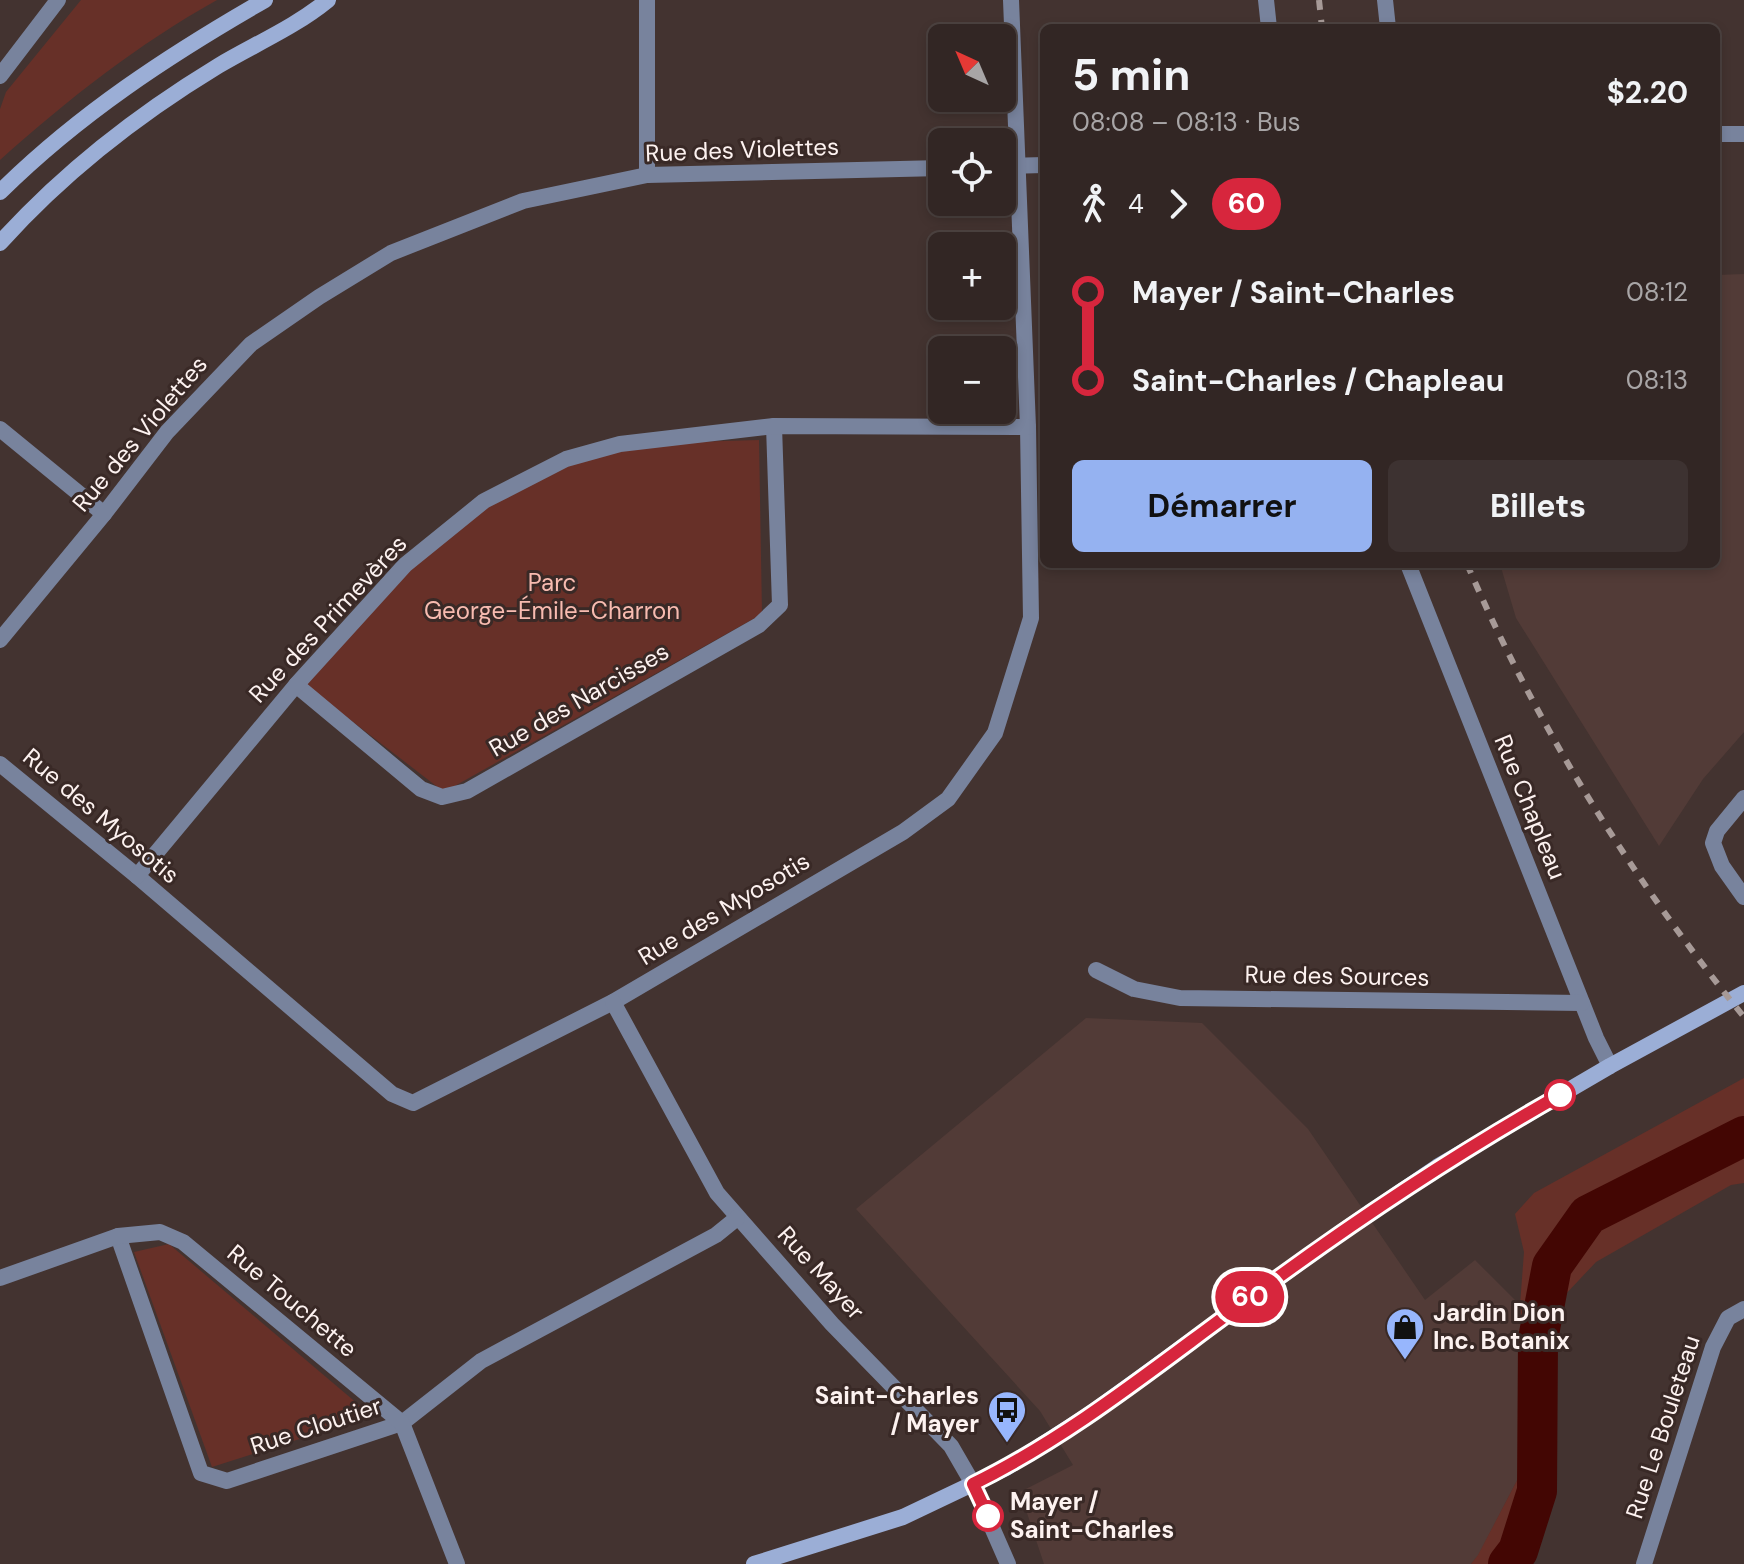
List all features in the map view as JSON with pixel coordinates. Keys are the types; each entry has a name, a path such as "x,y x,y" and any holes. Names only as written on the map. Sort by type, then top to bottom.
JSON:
{"street":[{"path":"0,76 58,0"},
{"path":"0,192 62,136 132,82 184,46 265,0"},
{"path":"0,243 81,165 151,111 328,0"},
{"path":"647,0 647,175"},
{"name":"Rue des Myosotis","path":"1010,128 1011,0"},
{"path":"1266,0 1269,24"},
{"path":"1385,0 1388,24"},
{"path":"1720,134 1744,134"},
{"path":"1016,166 1040,165"},
{"name":"Rue des Violettes","path":"0,640 167,432 251,344 391,253 523,201 647,175 928,168"},
{"name":"Rue des Myosotis","path":"0,764 137,876 392,1094 413,1103 613,1002 903,832 948,799 995,733 1031,618 1028,427 1013,216"},
{"name":"Rue des Primevères","path":"137,876 296,685 405,565 484,501 566,459 620,444 774,426 1028,427"},
{"name":"Rue des Narcisses","path":"296,685 421,789 442,797 467,791 759,625 780,605 774,426"},
{"path":"0,429 104,514"},
{"name":"Rue Chapleau","path":"1410,568 1582,1003 1610,1066"},
{"path":"1744,798 1717,831 1713,843 1722,866 1744,897"},
{"name":"Rue des Sources","path":"1096,970 1134,989 1180,998 1582,1003"},
{"path":"754,1564 903,1517 1016,1462 1090,1414 1409,1184 1610,1066 1744,993"},
{"name":"Rue Mayer","path":"613,1002 717,1193 832,1324 951,1446 973,1484 1008,1564"},
{"name":"Rue Cloutier","path":"118,1236 201,1473 227,1481 402,1423 481,1361 716,1235 737,1218"},
{"name":"Rue Touchette","path":"0,1278 118,1236 160,1232 183,1242 402,1423 457,1564"},
{"name":"Rue Le Bouleteau","path":"1644,1564 1713,1347 1728,1318 1741,1310"}],"shaded area":[{"path":"1744,274 1744,732 1703,779 1659,846 1516,618 1501,568 1720,568 1720,275"},
{"path":"1086,1018 1202,1023 1308,1129 1425,1300 1475,1260 1520,1305 1532,1428 1524,1467 1471,1564 1044,1564 1020,1492 1073,1465 1040,1411 856,1209"}],"green space":[{"path":"81,0 217,0 159,35 104,74 0,160 0,109 6,92"},
{"name":"Parc George-Émile-Charron","path":"759,440 762,614 444,792 305,685 390,581 484,501 620,444"},
{"path":"1744,1078 1744,1183 1731,1185 1596,1262 1563,1297 1552,1341 1552,1458 1535,1535 1523,1564 1471,1564 1524,1467 1532,1428 1520,1305 1524,1252 1515,1214 1534,1193"},
{"path":"169,1244 372,1416 212,1467 134,1252"}],"waterway":[{"path":"1508,1564 1518,1551 1537,1491 1538,1339 1552,1266 1588,1215 1744,1136"}],"railway":[{"path":"1319,0 1322,24"},
{"path":"1469,568 1524,684 1590,800 1663,911 1744,1017"}],"bus line":[{"name":"60","path":"988,1516 973,1484 1063,1433 1409,1184 1560,1095"}],"place":[{"name":"Jardin Dion Inc. Botanix","path":"1405,1361"},
{"name":"Saint-Charles / Mayer","path":"1007,1444"},
{"name":"Mayer / Saint-Charles","path":"988,1516"}]}
